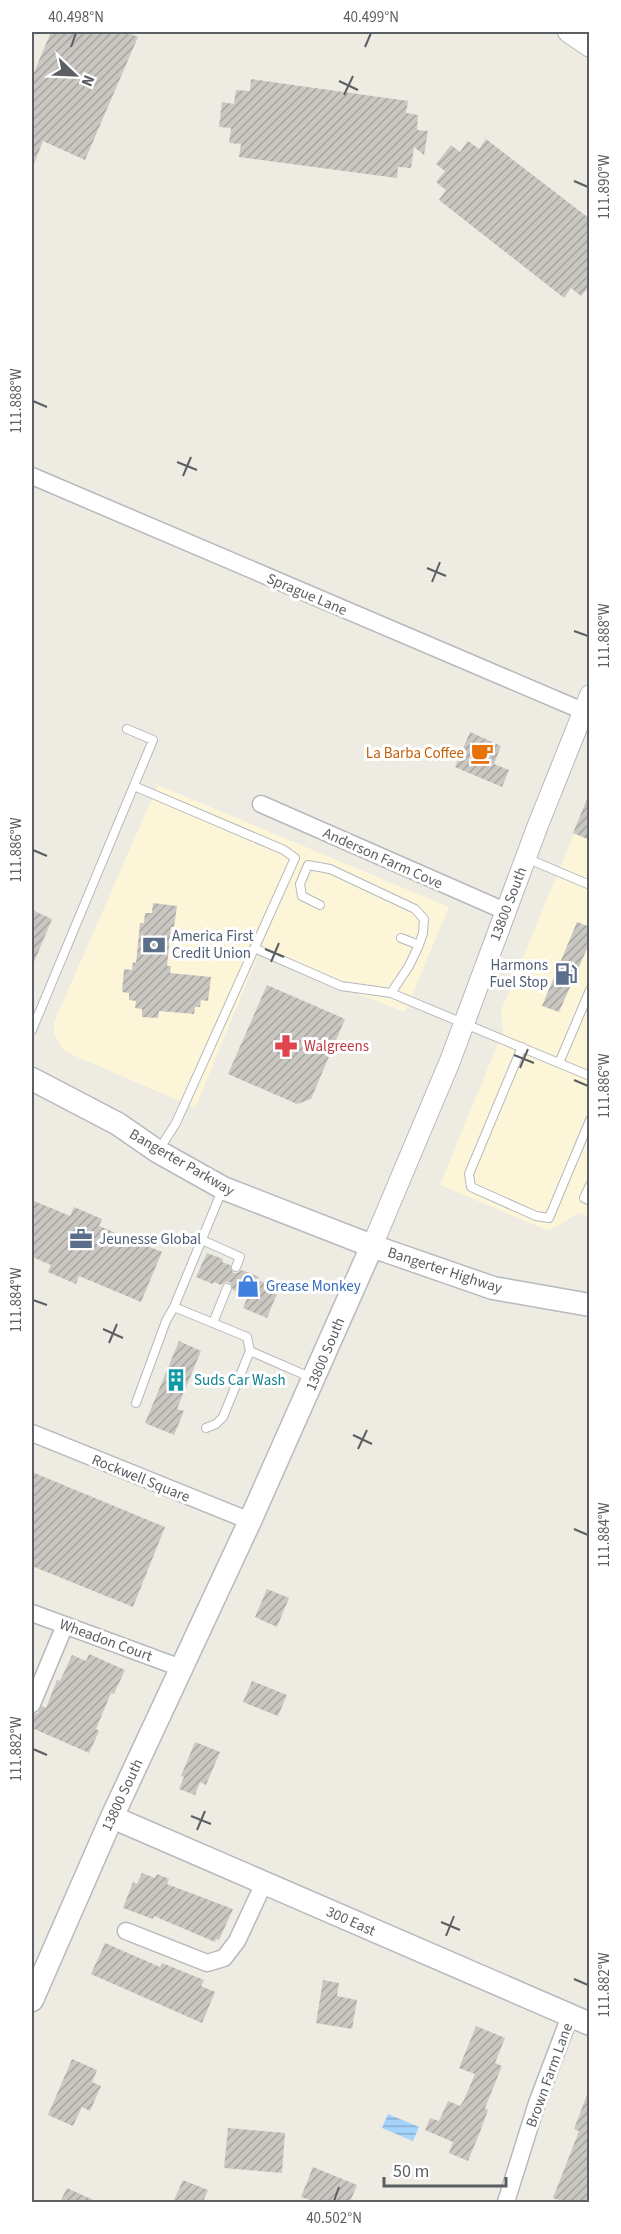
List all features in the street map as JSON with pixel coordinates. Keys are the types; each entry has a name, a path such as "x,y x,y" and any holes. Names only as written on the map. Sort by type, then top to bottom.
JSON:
{"main road":[{"name":"Bangerter Parkway","path":"32,1079 118,1124 157,1151 223,1188 372,1246"},
{"name":"Bangerter Highway","path":"372,1246 493,1288 590,1305"},
{"name":"13800 South","path":"32,2000 112,1817 250,1521 372,1246"},
{"name":"300 East","path":"112,1817 580,2020"}],"street":[{"path":"568,32 590,47"},
{"name":"Sprague Lane","path":"32,476 586,703"},
{"name":"13800 South","path":"372,1246 450,1061 525,858 586,703"},
{"name":"Anderson Farm Cove","path":"261,804 506,911"},
{"name":"Rockwell Square","path":"32,1433 250,1521"},
{"name":"Wheadon Court","path":"32,1613 181,1668"},
{"path":"32,1704 65,1625"},
{"path":"126,1930 207,1964 224,1958 237,1941 264,1883"},
{"name":"Brown Farm Lane","path":"506,2202 537,2103 580,2020"}],"lane":[{"path":"32,1030 153,740 127,729"},
{"path":"134,786 284,849 309,865 330,869 415,909 424,919 423,933 409,966 391,993"},
{"path":"157,1151 176,1123 295,858"},
{"path":"525,858 590,885"},
{"path":"309,865 300,884 302,896 320,905"},
{"path":"401,938 418,945"},
{"path":"254,948 341,986 391,993 590,1076"},
{"path":"559,1063 590,990"},
{"path":"522,1047 469,1174 471,1187 536,1216 549,1218 590,1120"},
{"path":"590,1185 584,1198 590,1201"},
{"path":"136,1403 166,1321 174,1307 223,1188"},
{"path":"201,1240 240,1257 236,1267"},
{"path":"213,1323 227,1288"},
{"path":"174,1307 247,1337 250,1351 223,1417 216,1424 206,1428"},
{"path":"250,1351 314,1379"}],"shaded area":[{"path":"158,785 449,907 405,1012 258,956 195,1108 64,1051 54,1034 54,1022"},
{"path":"589,797 589,1217 578,1213 549,1231 440,1185 503,1031 501,1011"}],"water":[{"path":"388,2114 419,2127 413,2141 382,2128"}],"building":[{"path":"51,32 126,32 138,37 85,160 43,141 32,169 32,77"},
{"path":"251,79 408,101 406,113 418,115 417,130 428,131 424,155 414,147 411,168 398,167 397,178 239,157 241,144 229,143 231,128 219,127 222,102 234,104 236,90 250,91"},
{"path":"486,139 590,219 590,286 581,296 571,288 564,298 439,200 446,190 436,182 445,171 436,164 451,145 460,152 468,141 479,149"},
{"path":"470,732 501,746 494,764 509,770 502,787 455,767"},
{"path":"590,794 590,840 573,833"},
{"name":"America First Credit Union","path":"153,903 177,906 174,927 171,927 167,966 171,966 170,973 211,977 208,1001 201,1000 200,1007 195,1007 194,1014 159,1011 158,1018 142,1017 142,1009 135,1008 136,1001 129,1000 129,993 122,992 124,969 132,970 133,962 136,963 140,923 144,923 145,913 152,913"},
{"path":"32,910 52,919 32,967"},
{"name":"Harmons Fuel Stop","path":"577,922 590,927 590,942 559,1012 542,1006"},
{"name":"Walgreens","path":"267,985 345,1019 311,1099 297,1104 228,1074"},
{"name":"Jeunesse Global","path":"32,1200 70,1216 74,1207 102,1219 99,1226 162,1252 141,1302 79,1276 76,1284 48,1272 51,1265 32,1257"},
{"name":"Grease Monkey","path":"207,1253 223,1259 222,1262 230,1265 233,1273 242,1270 279,1289 267,1318 243,1308 248,1296 233,1290 230,1282 221,1285 214,1282 213,1284 196,1277"},
{"name":"Suds Car Wash","path":"179,1341 201,1351 177,1409 184,1411 174,1435 145,1423"},
{"path":"32,1472 165,1527 133,1607 32,1566"},
{"path":"267,1589 289,1598 277,1627 255,1617"},
{"path":"89,1654 125,1670 114,1694 111,1693 96,1729 99,1731 89,1753 32,1728 32,1714 38,1713 42,1706 46,1708 57,1680 60,1681 72,1655 86,1661"},
{"path":"252,1681 287,1695 278,1716 243,1702"},
{"path":"195,1742 220,1752 206,1785 200,1782 195,1795 179,1789 184,1777 181,1776"},
{"path":"142,1873 155,1878 157,1874 169,1879 167,1884 233,1909 219,1940 216,1939 215,1942 154,1916 153,1919 123,1908 133,1882 137,1884"},
{"path":"105,1943 160,1967 162,1963 204,1980 201,1986 215,1992 202,2023 91,1974"},
{"path":"323,1980 339,1983 337,1996 357,2000 352,2029 316,2023"},
{"path":"476,2026 505,2038 495,2063 502,2066 485,2108 488,2110 468,2161 449,2153 453,2142 425,2130 430,2118 439,2121 448,2101 460,2106 464,2100 475,2074 459,2068"},
{"path":"72,2059 97,2070 92,2082 101,2086 90,2111 82,2107 73,2126 48,2115"},
{"path":"588,2092 590,2202 565,2202 553,2198 579,2131 574,2129"},
{"path":"228,2128 285,2133 282,2173 224,2168"},
{"path":"313,2167 357,2185 350,2202 316,2202 301,2197"},
{"path":"183,2180 208,2190 203,2202 173,2202"},
{"path":"67,2188 98,2202 60,2202"}],"place":[{"name":"La Barba Coffee","path":"482,753"},
{"name":"America First Credit Union","path":"154,945"},
{"name":"Harmons Fuel Stop","path":"566,974"},
{"name":"Walgreens","path":"286,1046"},
{"name":"Jeunesse Global","path":"81,1239"},
{"name":"Grease Monkey","path":"248,1286"},
{"name":"Suds Car Wash","path":"176,1380"}]}
